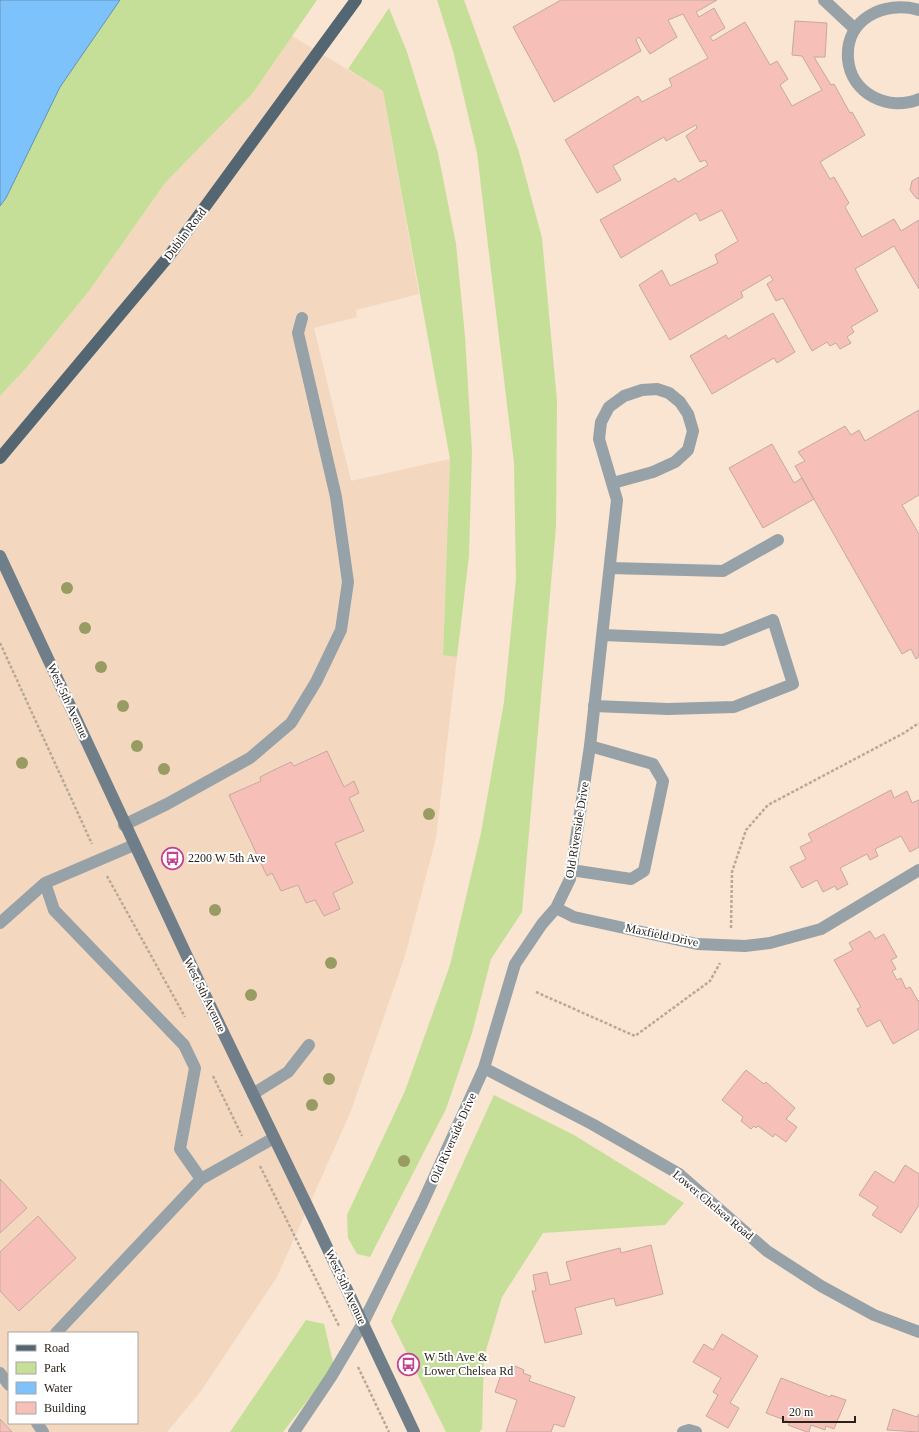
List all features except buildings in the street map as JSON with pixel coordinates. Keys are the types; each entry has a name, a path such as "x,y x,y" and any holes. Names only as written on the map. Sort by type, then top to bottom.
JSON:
{"main road":[{"name":"Dublin Road","path":"0,458 169,256 356,0"},
{"name":"West 5th Avenue","path":"0,556 124,825 414,1432"}],"street":[{"path":"824,0 855,29"},
{"path":"919,10 908,6 893,5 878,9 864,17 855,29 849,44 848,59 852,75 862,89 876,100 892,104 910,103 919,99"},
{"path":"124,825 168,804 250,758 291,723 316,682 341,630 348,582 336,497 298,332 302,318"},
{"name":"Old Riverside Drive","path":"294,1432 331,1377 363,1323 425,1198 484,1068 515,964 542,924 556,908 570,879 590,746 617,500 600,439 601,422 609,407 624,396 642,390 657,389 669,393 680,402 688,414 693,431 688,450 675,462 654,472 613,483"},
{"path":"610,568 723,571 778,540"},
{"path":"594,706 668,709 734,707 793,684 773,620 723,640 603,635"},
{"path":"571,870 631,879 644,870 663,781 653,764 590,746"},
{"path":"0,923 45,883 134,845"},
{"name":"Maxfield Drive","path":"556,908 574,917 697,944 745,946 770,943 821,929 919,870"},
{"path":"45,883 54,910 184,1045 195,1068 180,1149 201,1179"},
{"path":"252,1094 288,1072 309,1045"},
{"name":"Lower Chelsea Road","path":"484,1068 592,1124 678,1174 767,1251 821,1286 874,1315 919,1332"},
{"path":"57,1332 201,1179 274,1138"},
{"path":"0,1373 8,1383"},
{"path":"683,1432 689,1430 696,1432"}],"path":[{"path":"730,931 732,872 746,830 768,805 904,733 919,723"},
{"path":"536,992 635,1036 710,981 721,963"}],"shaded area":[{"path":"292,36 383,91 419,294 356,310 357,317 314,328 351,481 450,459 443,654 457,657 436,838 405,956 351,1111 277,1277 201,1391 167,1432 0,1432 0,396 27,367 89,291 165,183 253,93"}],"green space":[{"path":"120,0 317,0 253,93 165,183 89,291 27,367 0,396 0,206 6,198 60,87"},
{"path":"437,0 464,0 519,152 542,238 557,401 556,527 522,912 491,959 472,1033 446,1109 370,1257 357,1254 348,1238 347,1215 405,1091 450,965 481,833 504,702 516,579 514,463 477,153 453,51"},
{"path":"389,8 407,52 438,153 456,244 465,336 472,452 469,556 457,657 443,655 450,459 383,91 348,69"},
{"path":"494,1095 574,1135 684,1203 665,1225 543,1233 502,1297 484,1357 482,1429 479,1432 446,1432 391,1321"},
{"path":"306,1320 324,1324 334,1366 283,1432 230,1432"}],"water":[{"path":"0,0 120,0 60,87 6,198 0,206"}],"place":[{"name":"2200 W 5th Ave","path":"173,858"},
{"name":"W 5th Ave & Lower Chelsea Rd","path":"409,1364"}]}
